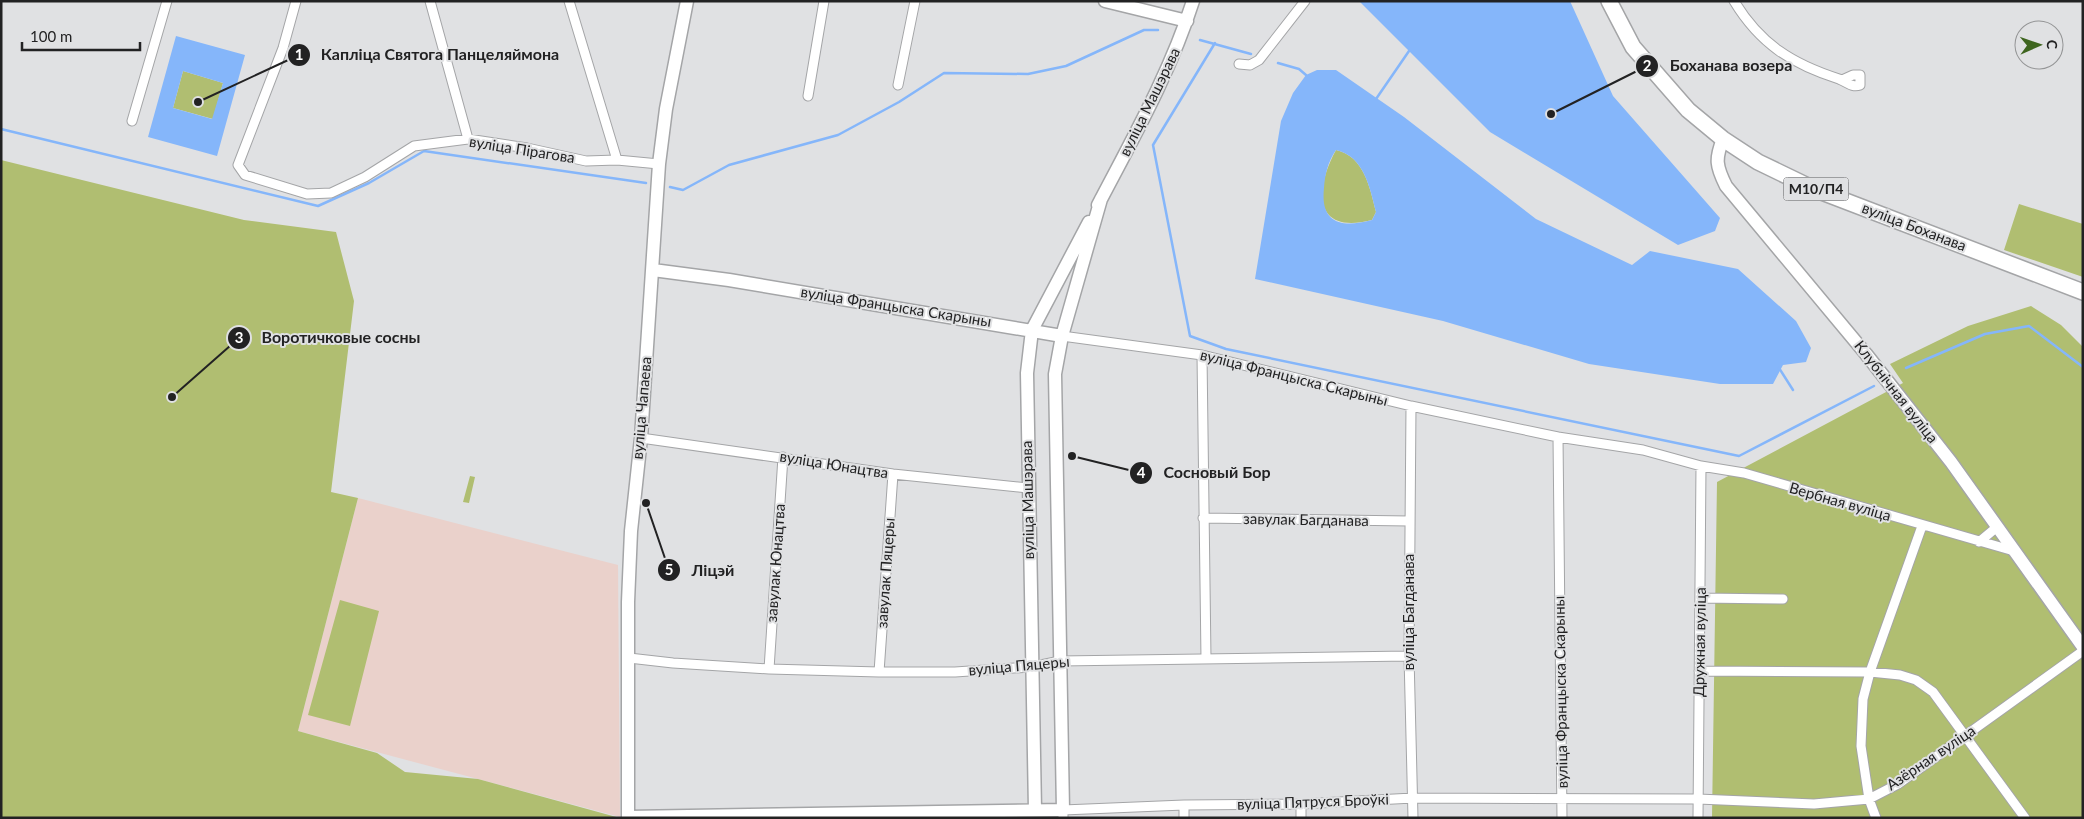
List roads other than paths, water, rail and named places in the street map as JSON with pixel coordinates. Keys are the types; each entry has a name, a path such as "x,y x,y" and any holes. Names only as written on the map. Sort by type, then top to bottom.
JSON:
{"main road":[{"name":"вуліца Боханава","path":"1609,1 1633,47 1688,110 1723,139 1758,162 1814,188 2083,292"}],"street":[{"path":"132,121 167,1"},
{"name":"вуліца Пірагова","path":"296,1 282,48 238,164 245,175 307,194 331,193 365,177 414,146 468,139 527,148 586,161 617,160 660,164"},
{"path":"430,1 468,139"},
{"path":"570,1 617,160"},
{"name":"вуліца Чапаева","path":"628,818 628,602 631,531 641,438 660,164 666,109 687,1"},
{"path":"808,96 824,1"},
{"path":"898,85 916,1"},
{"path":"1105,1 1187,21"},
{"name":"вуліца Машэрава","path":"1035,814 1027,373 1032,330 1129,148 1165,74 1187,21 1193,1"},
{"path":"1239,64 1250,65 1260,60 1305,1"},
{"path":"1734,1 1754,29 1784,55 1801,65 1842,80"},
{"name":"Клубнічная вуліца","path":"1723,139 1717,155 1718,170 1726,186 1871,360 1951,462 2083,647"},
{"name":"вуліца Машэрава","path":"1063,814 1055,374 1062,336 1101,199"},
{"name":"вуліца Францыска Скарыны","path":"653,270 729,280 1062,336 1202,355 1411,406 1558,437 1562,818"},
{"path":"1202,355 1206,659"},
{"name":"вуліца Багданава","path":"1411,406 1408,656 1413,818"},
{"path":"1558,437 1643,450 1701,466"},
{"name":"вуліца Юнацтва","path":"641,438 893,474 1028,488"},
{"name":"завулак Юнацтва","path":"769,669 783,457"},
{"name":"Вербная вуліца","path":"1701,466 1744,473 1922,526 2014,551"},
{"name":"Дружная вуліца","path":"1698,818 1701,466"},
{"name":"завулак Пяцеры","path":"879,672 893,474"},
{"name":"завулак Багданава","path":"1203,518 1409,521"},
{"path":"1876,818 1868,799 1861,746 1863,699 1870,672 1922,526"},
{"path":"1979,542 1997,527"},
{"path":"1700,598 1783,599"},
{"name":"Азёрная вуліца","path":"1698,799 1814,804 1868,799 1898,784 2083,651"},
{"name":"вуліца Пяцеры","path":"629,658 673,663 769,669 956,672 1031,667 1060,661 1408,656"},
{"path":"1699,671 1870,672 1900,675 1916,680 1933,692 2025,818"},
{"name":"вуліца Пятруся Броўкі","path":"628,818 1063,814 1184,805 1301,804 1413,798 1698,799"},
{"path":"1301,804 1301,818"},
{"path":"1184,805 1184,818"}],"water":[{"path":"1359,1 1570,1 1613,96 1720,218 1715,231 1678,245 1490,132"},
{"path":"176,36 245,55 217,156 148,137","holes":["183,71 223,83 212,119 173,108"]},
{"path":"1317,70 1336,70 1404,117 1536,219 1632,265 1650,251 1738,269 1796,321 1811,348 1806,362 1783,365 1773,384 1720,384 1589,364 1443,321 1255,279 1281,121 1293,93 1306,75","holes":["1336,150 1346,153 1359,166 1368,183 1376,212 1372,220 1343,223 1330,216 1326,209 1324,188 1329,164"]}],"waterway":[{"path":"670,187 683,190 729,165 838,135 899,102 944,73 1028,74 1066,66 1144,30 1158,30"},
{"path":"1200,40 1251,54"},
{"path":"1215,43 1153,145 1190,336 1226,349 1739,456 1874,386"},
{"path":"1376,99 1409,51"},
{"path":"1278,63 1299,69 1306,75"},
{"path":"1,129 318,206 369,183 424,151 646,183"},
{"path":"1906,368 1985,334 2029,326 2083,367"},
{"path":"1779,368 1793,390"}],"place":[{"name":"Капліца Святога Панцеляймона","path":"198,102"},
{"name":"Боханава возера","path":"1551,114"},
{"name":"Воротичковые сосны","path":"172,397"},
{"name":"Сосновый Бор","path":"1072,456"},
{"name":"Ліцэй","path":"646,503"}]}
